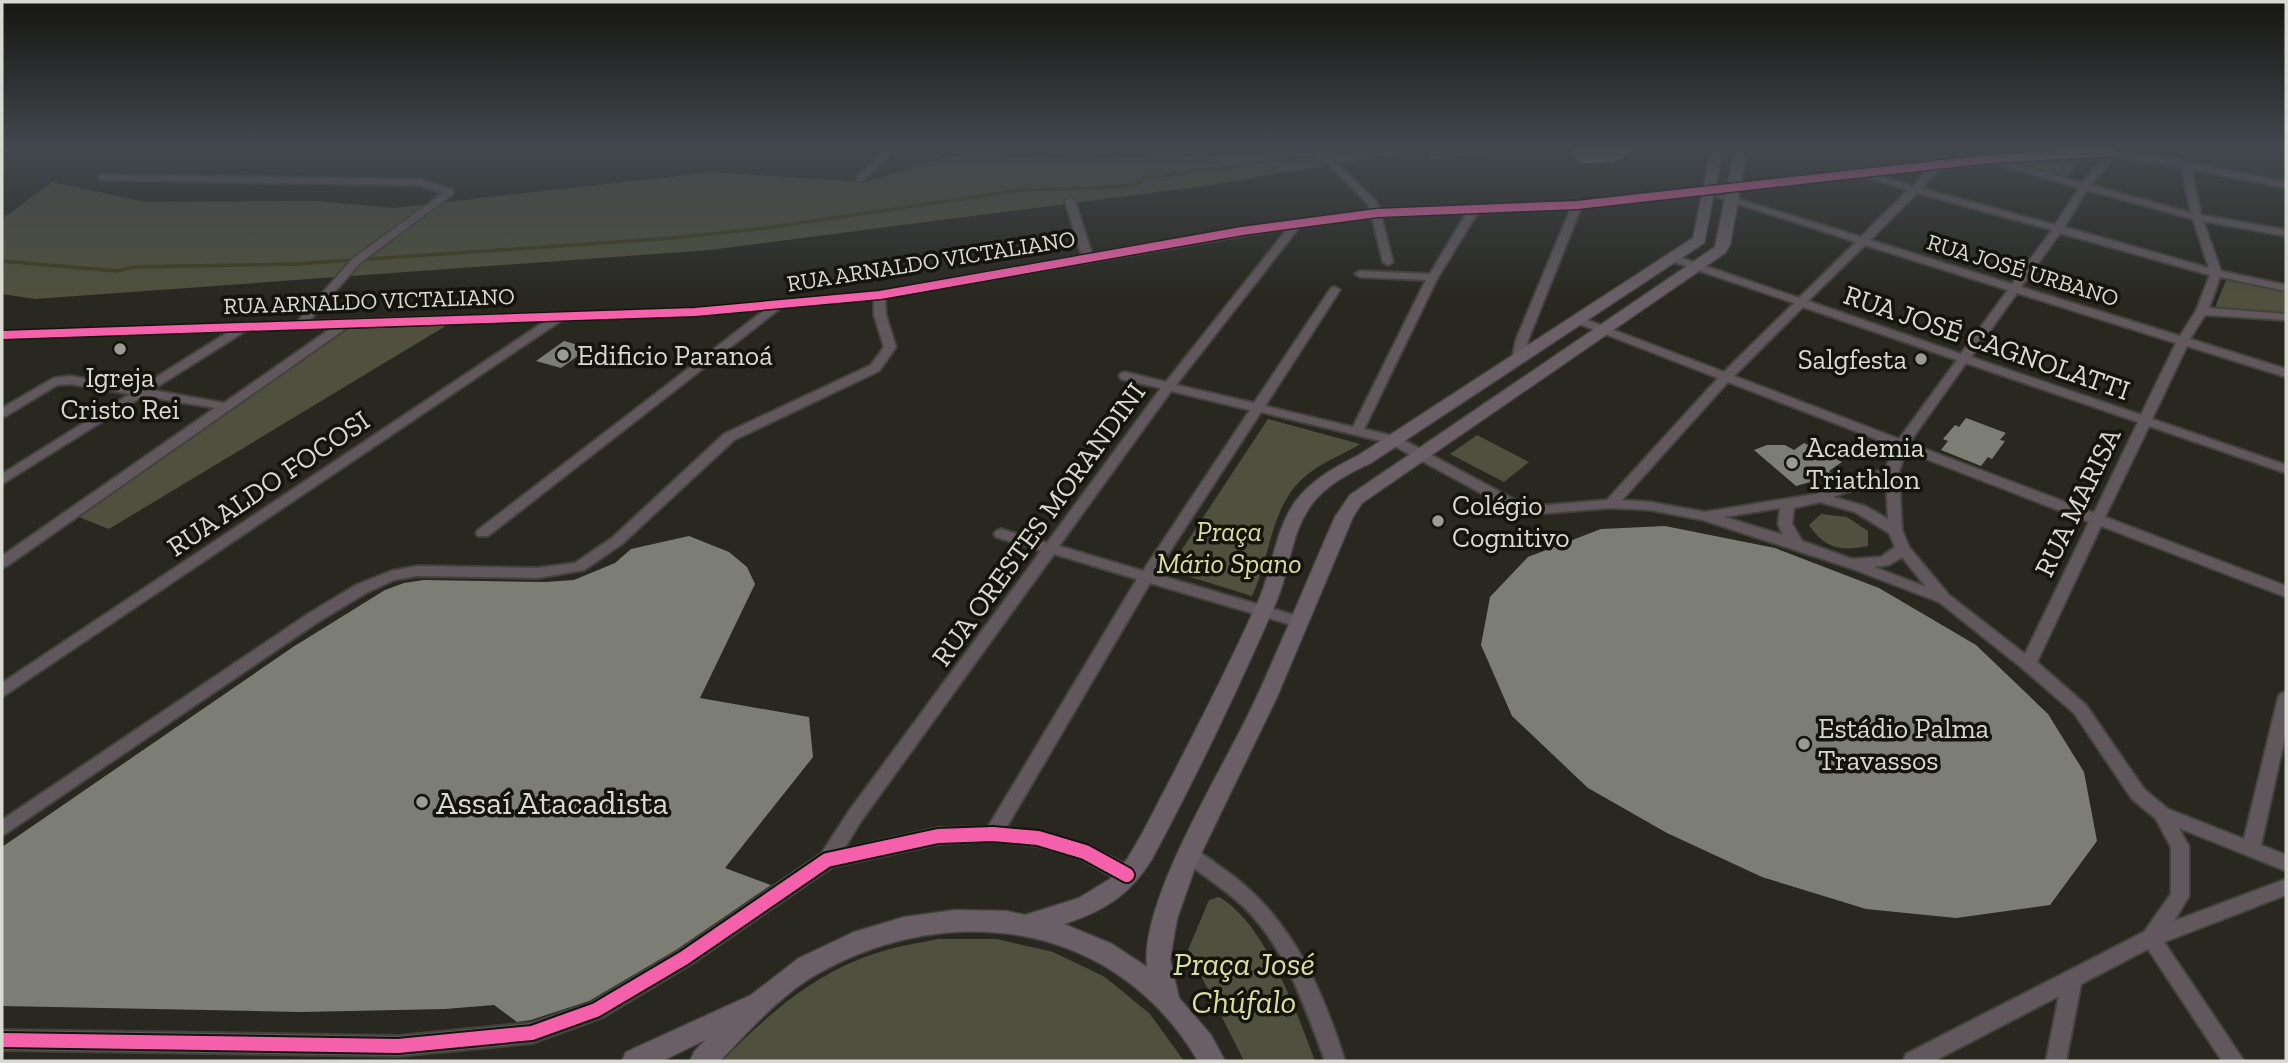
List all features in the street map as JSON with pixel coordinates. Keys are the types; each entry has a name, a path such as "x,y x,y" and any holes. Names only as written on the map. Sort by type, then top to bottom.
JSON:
{"main road":[{"path":"1030,924 1074,911 1116,887 1127,875 1154,831 1240,662 1279,572 1297,510 1311,493 1334,474 1393,440 1518,360 1699,240 1706,199"},
{"path":"1167,998 1159,973 1158,948 1164,923 1190,856 1278,673 1344,517 1356,499 1724,245 1734,199"},
{"path":"635,1061 758,1001 810,965 875,936 920,923 976,918 1030,924 1080,939 1126,963 1167,998 1207,1049 1212,1061"},
{"path":"703,1061 758,1001"}],"street":[{"path":"300,324 359,258 441,199"},
{"path":"1368,199 1377,213 1388,262"},
{"name":"RUA ARNALDO VICTALIANO","path":"2,335 695,312 778,306 880,295 1297,223 1377,213 1577,205 1633,199"},
{"name":"RUA JOSÉ URBANO","path":"1745,199 1862,242 2286,373"},
{"path":"1611,505 1727,376 1802,304 1904,199"},
{"path":"1950,199 2216,273 2286,288"},
{"path":"2076,199 2057,230 1901,445 1892,471 1895,530 1903,549 1944,599 2028,664 2080,709 2138,794 2162,814 2286,863"},
{"path":"2125,199 2197,217 2286,233"},
{"path":"2193,199 2216,273"},
{"path":"1070,201 1088,259"},
{"path":"1518,360 1521,340 1577,205"},
{"path":"1357,431 1433,277 1475,208"},
{"name":"RUA ORESTES MORANDINI","path":"827,860 855,816 1168,387 1297,223"},
{"name":"RUA JOSÉ CAGNOLATTI","path":"1672,258 1961,360 2286,469"},
{"name":"RUA MARISA","path":"2028,664 2183,341 2202,311 2216,273"},
{"path":"1360,274 1433,277"},
{"path":"993,834 1146,577 1260,408 1335,290"},
{"path":"2,829 313,618 361,589 391,576 417,571 563,571 595,559 729,438 875,368 890,348 880,315 880,295"},
{"path":"483,533 778,306"},
{"path":"2202,311 2286,317"},
{"name":"RUA ALDO FOCOSI","path":"2,691 562,315"},
{"path":"1578,320 2286,592"},
{"path":"2,563 223,406 346,323"},
{"path":"2,480 246,327"},
{"path":"1125,376 1393,440 1508,502 1535,510 1611,505 1650,506 1704,516 1797,544 1944,599"},
{"path":"2,413 54,382 70,380 223,406"},
{"path":"1704,516 1820,498 1892,471"},
{"path":"1820,498 1860,509 1895,530"},
{"path":"1791,502 1784,513 1784,526 1797,544"},
{"path":"1001,534 1299,622"},
{"path":"1851,564 1884,562 1903,549"},
{"path":"2251,848 2286,698"},
{"path":"2151,938 2180,896 2179,847 2162,814"},
{"path":"2,1040 398,1046 474,1041 532,1033 596,1010 684,958 827,860 938,836 993,834 1038,838 1085,852 1127,875"},
{"path":"1190,856 1227,881 1264,915 1291,954 1315,1006 1335,1061"},
{"path":"1913,1061 2151,938 2286,887"},
{"path":"2151,938 2234,1061"},
{"path":"2056,1061 2073,977"}],"green space":[{"path":"30,199 130,199 146,202 317,201 394,208 477,199 1107,199 710,250 35,299 2,294 2,219"},
{"path":"2226,280 2286,292 2286,315 2214,310"},
{"path":"459,318 109,529 71,514 346,323"},
{"name":"Praça Mário Spano","path":"1268,419 1360,444 1314,469 1295,486 1278,515 1252,596 1174,572 1171,566"},
{"path":"1477,435 1529,462 1504,482 1450,454"},
{"path":"1821,514 1847,517 1868,531 1868,546 1841,548 1821,539 1809,525"},
{"name":"Praça José Chúfalo","path":"1219,897 1236,910 1265,948 1289,995 1315,1061 1244,1061 1188,950 1209,900"},
{"path":"938,939 997,939 1053,952 1105,977 1150,1014 1184,1061 722,1061 775,1011 835,971 887,950"}],"building":[{"name":"Edificio Paranoá","path":"564,341 589,348 561,368 536,361"},
{"path":"1966,418 2006,433 2000,440 2005,441 1992,459 1988,457 1981,466 1941,450 1948,441 1943,439 1955,425 1959,427"},
{"name":"Academia Triathlon","path":"1804,443 1842,462 1829,471 1835,475 1796,486 1754,450 1767,445 1785,445 1794,450"},
{"name":"Estádio Palma Travassos","path":"1665,526 1775,548 1879,588 1976,645 2048,714 2084,772 2097,841 2050,905 1956,918 1866,909 1762,877 1667,833 1588,788 1512,716 1481,645 1490,597 1528,557 1601,529"},
{"name":"Assaí Atacadista","path":"689,536 729,552 747,567 755,584 700,698 809,717 813,757 725,868 771,885 676,950 589,1001 517,1022 494,1005 445,1009 301,1012 2,1006 2,847 293,647 385,590 404,583 424,580 574,580 615,563 631,549"}],"waterway":[{"path":"2,261 117,271 133,267 296,264 673,238 766,228 963,199"}],"cycle path":[{"path":"2,335 695,312 880,295 1242,231 1377,213 1577,205 1634,199"},
{"path":"2,1040 398,1046 532,1033 596,1010 684,958 827,860 938,836 993,834 1038,838 1085,852 1127,875"}],"place":[{"name":"Igreja Cristo Rei","path":"120,349"},
{"name":"Edificio Paranoá","path":"563,355"},
{"name":"Salgfesta","path":"1921,359"},
{"name":"Academia Triathlon","path":"1792,463"},
{"name":"Colégio Cognitivo","path":"1438,521"},
{"name":"Estádio Palma Travassos","path":"1804,744"},
{"name":"Assaí Atacadista","path":"422,802"}]}
